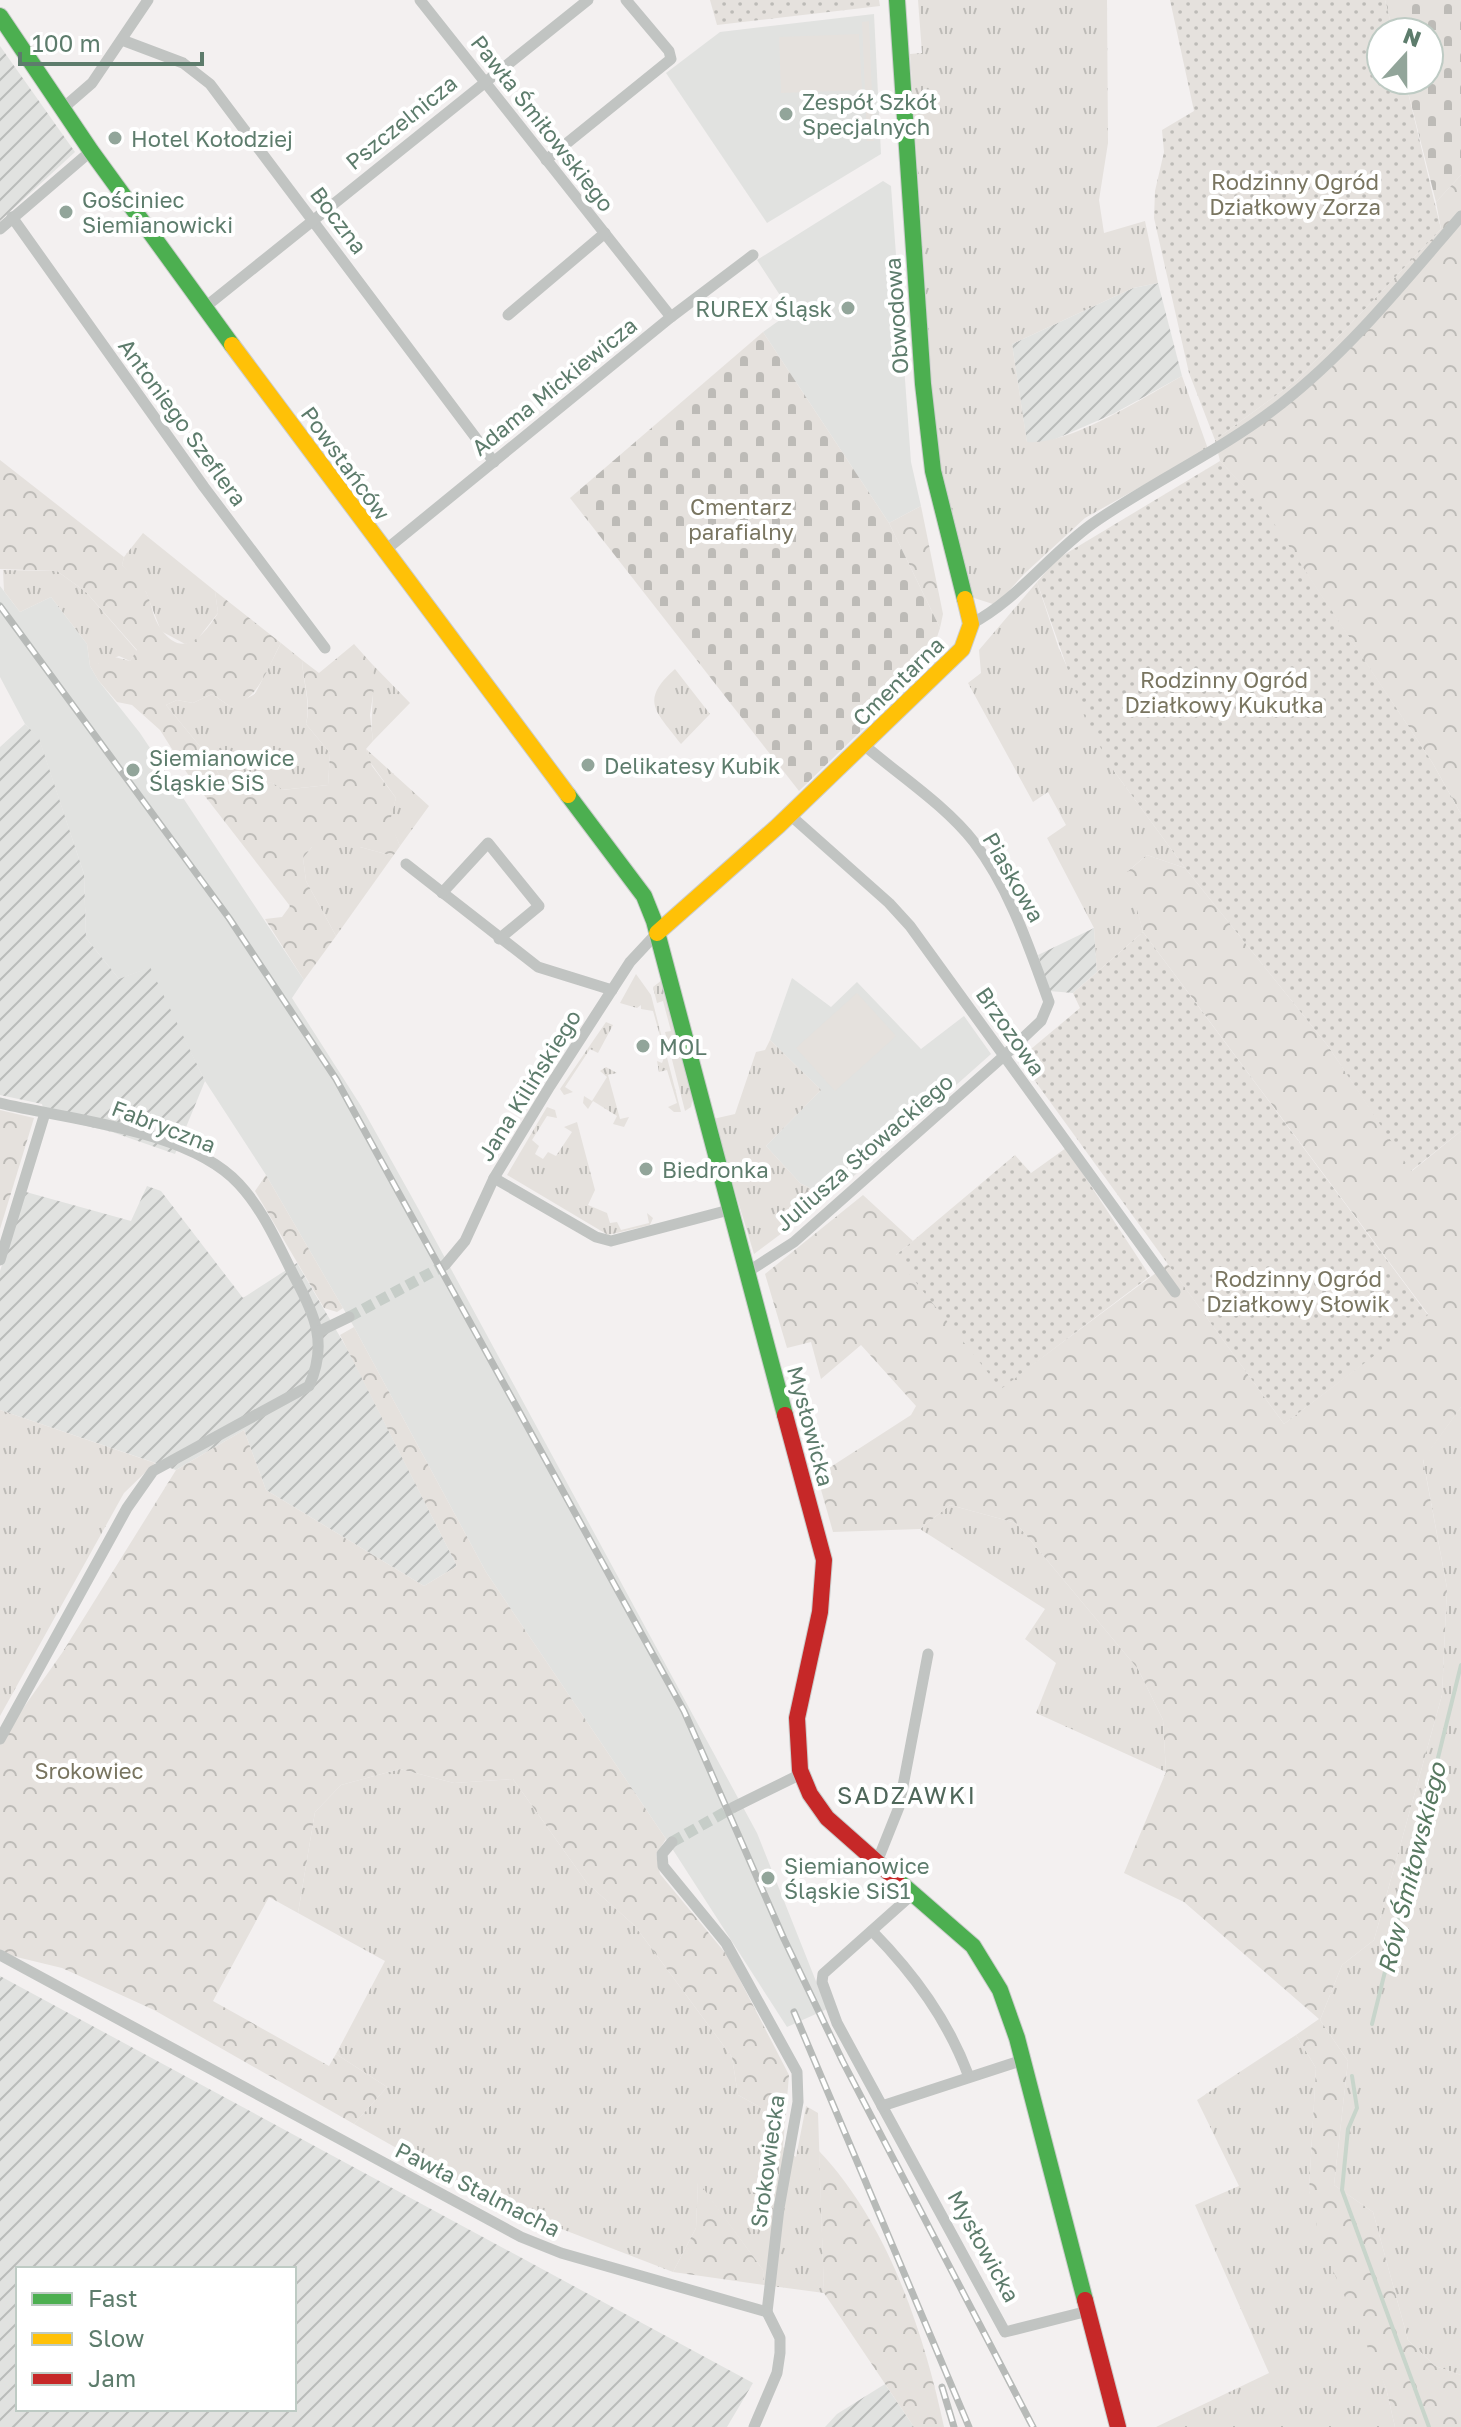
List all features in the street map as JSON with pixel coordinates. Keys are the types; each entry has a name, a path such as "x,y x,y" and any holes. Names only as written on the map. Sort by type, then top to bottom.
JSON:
{"street":[{"path":"62,109 92,83 148,0"},
{"name":"Pawła Śmiłowskiego","path":"420,0 671,317"},
{"name":"Pszczelnicza","path":"204,308 484,80 588,0"},
{"path":"546,160 671,59 669,51 626,0"},
{"name":"Obwodowa","path":"897,0 923,384 933,471 971,624"},
{"name":"Powstańców","path":"0,16 91,151 204,308 383,552 638,887 657,933"},
{"name":"Boczna","path":"122,40 183,63 210,84 494,462"},
{"path":"0,229 91,151"},
{"name":"Cmentarna","path":"657,933 790,815 962,649 971,624 997,610 1058,549 1095,522 1215,451 1282,403 1320,370 1461,216"},
{"name":"Antoniego Szeflera","path":"12,217 204,487 325,648"},
{"name":"Pawła Śmiłowskiego","path":"508,315 605,233"},
{"name":"Adama Mickiewicza","path":"383,552 671,317 753,255"},
{"name":"Piaskowa","path":"864,745 973,842 1020,923 1049,1002 1041,1021 1005,1055"},
{"name":"Brzozowa","path":"790,815 889,903 1005,1055 1175,1292"},
{"path":"442,893 488,843 539,906 499,939"},
{"path":"406,864 538,967 612,990"},
{"name":"Jana Kilińskiego","path":"445,1265 465,1241 494,1178 612,990 643,945 657,933"},
{"name":"Mysłowicka","path":"657,933 824,1560 823,1591 797,1719 797,1755 801,1774 827,1817 949,1921 987,1966 1007,2006 1118,2427"},
{"name":"Juliusza Słowackiego","path":"746,1273 794,1242 1005,1055"},
{"name":"Fabryczna","path":"0,1103 112,1125 171,1145 209,1163 237,1182 264,1218 320,1331"},
{"path":"0,1260 45,1113"},
{"path":"494,1178 596,1237 611,1241 729,1210"},
{"path":"0,1739 127,1508 153,1471 309,1386 314,1375 320,1331 349,1317"},
{"path":"877,1862 899,1807 928,1654"},
{"path":"734,1807 801,1774"},
{"name":"Srokowiecka","path":"672,1842 662,1854 663,1866 726,1943 797,2072 798,2102 779,2208 767,2312 780,2338 780,2353 777,2373 754,2427"},
{"name":"Mysłowicka","path":"915,1892 823,1974 822,1982 837,2023 1005,2332 1088,2311"},
{"path":"872,1931 910,1971 948,2028 969,2077"},
{"name":"Pawła Stalmacha","path":"0,1955 463,2207 561,2253 767,2312"},
{"path":"882,2106 1023,2060"}],"shaded area":[{"name":"Zespół Szkół Specjalnych","path":"874,14 881,154 767,223 666,73 720,32"},
{"path":"0,46 75,152 0,221"},
{"path":"883,181 891,186 911,462 921,506 889,523 763,332 791,312 757,260"},
{"path":"1158,283 1182,376 1113,414 1044,444 1027,443 1012,344 1133,288"},
{"path":"0,586 20,612 51,597 87,644 90,666 98,680 140,733 304,980 292,998 361,1106 419,1210 757,1833 827,2009 787,2027 666,1839 486,1572 354,1327 266,1175 205,1081 149,968 119,979 86,938 84,874 39,739 25,724 0,677"},
{"path":"25,724 39,738 84,874 86,938 119,979 150,967 205,1081 175,1154 112,1132 45,1116 42,1104 0,1095 0,747"},
{"path":"1094,928 1097,972 1073,993 1049,991 1038,955"},
{"path":"792,978 831,1007 857,982 921,1049 964,1016 991,1054 829,1198 800,1183 766,1146 821,1090 770,1040"},
{"path":"147,1186 161,1191 243,1298 297,1263 349,1352 457,1566 424,1586 266,1490 244,1430 176,1470 0,1410 0,1271 26,1192 131,1221"},
{"path":"0,1976 753,2383 727,2427 0,2427"},
{"path":"885,2384 914,2427 825,2427 837,2414"}],"green space":[{"path":"710,0 879,0 880,6 717,25"},
{"path":"918,0 1107,0 1108,143 1099,200 1104,233 1145,221 1158,283 1133,288 1012,344 1027,442 1044,441 1084,428 1182,376 1208,449 1085,518 1024,574 996,605 971,597 936,451 910,54 922,53"},
{"name":"Rodzinny Ogród Działkowy Zorza","path":"1170,0 1385,0 1389,16 1365,16 1365,96 1409,96 1441,229 1297,380 1215,440 1189,373 1154,218 1155,191 1164,152 1162,130 1194,111"},
{"path":"1385,0 1461,0 1461,175 1436,202 1409,96 1445,96 1445,16 1389,16"},
{"path":"869,21 874,141 867,141 862,22"},
{"path":"859,34 862,90 781,93 779,37"},
{"path":"1461,175 1461,814 1432,762 1261,505 1220,461 1215,440 1297,380 1441,229 1436,202"},
{"name":"Cmentarz parafialny","path":"763,332 889,523 940,628 927,667 799,791 570,498"},
{"path":"0,460 124,557 122,565 145,590 156,621 169,638 185,644 207,629 218,613 215,591 281,643 262,681 241,703 231,707 212,694 193,703 177,700 166,705 212,761 222,781 273,783 282,790 328,785 330,753 306,724 308,700 302,660 319,673 354,644 372,664 375,681 370,715 373,741 366,749 372,766 396,798 390,821 400,846 393,856 360,847 312,847 303,858 306,881 336,936 304,980 265,919 282,917 290,906 187,773 160,730 132,705 117,702 98,680 98,664 107,655 130,661 137,650 86,592 57,571 0,569"},
{"name":"Rodzinny Ogród Działkowy Kukułka","path":"1220,461 1261,504 1432,762 1461,814 1461,1131 1411,1171 1328,1046 1185,868 1114,771 1087,724 1037,582 1057,559"},
{"path":"921,506 943,614 940,628 889,523"},
{"path":"143,533 215,591 218,613 196,641 185,644 161,631 146,592 122,565 124,557"},
{"path":"3,570 57,571 86,592 137,651 130,661 119,656 98,664 98,680 90,666 87,644 51,597 20,612 4,591"},
{"path":"1037,582 1059,649 1114,771 1185,868 1147,855 1128,871 1143,932 1097,972 1094,928 1047,838 1066,825 1048,792 1033,802 968,683 981,673 979,650"},
{"path":"281,643 302,660 307,700 306,724 330,753 328,785 281,790 273,783 222,781 212,761 166,705 177,700 193,703 212,694 231,707 255,694"},
{"path":"372,664 410,703 373,741 373,683"},
{"path":"675,669 710,714 681,744 664,723 654,698 664,680"},
{"path":"366,749 429,806 400,846 389,821 396,798 370,762"},
{"path":"312,847 360,847 393,856 336,936 306,881 303,858"},
{"path":"1147,855 1185,868 1328,1046 1412,1171 1461,1131 1461,1407 1423,1460 1447,1588 1442,1695 1374,1940 1342,1965 1320,2020 1348,2061 1334,2185 1373,2212 1408,2340 1435,2366 1461,2375 1461,2427 1395,2427 1386,2388 1321,2244 1309,2191 1316,2068 1296,2035 1319,2019 1184,1902 1124,1873 1166,1772 1163,1720 1138,1669 1016,1523 950,1505 920,1529 833,1532 816,1472 829,1468 911,1415 916,1406 861,1345 821,1379 811,1342 787,1348 765,1274 863,1195 913,1241 896,1255 1001,1388 1168,1264 1284,1424 1428,1314 1143,932 1127,872"},
{"name":"Rodzinny Ogród Działkowy Słowik","path":"1143,932 1428,1315 1284,1424 1019,1059 1080,1008 1073,993"},
{"path":"636,974 651,995 681,1112 674,1112 668,1107 677,1103 667,1070 659,1072 657,1061 662,1063 665,1055 660,1053 663,1046 653,1011 641,1009 641,1005 637,1008 620,1003"},
{"path":"662,980 693,1097 691,1107 685,1111 665,1032 671,1031 663,1001 657,1003 653,987"},
{"path":"857,993 896,1036 835,1091 796,1048"},
{"path":"606,1022 613,1025 598,1053 590,1049 565,1087 573,1092 564,1095 560,1089"},
{"path":"770,1040 821,1090 766,1146 800,1183 829,1198 754,1254 713,1119 735,1114 756,1052 765,1050"},
{"path":"606,1067 617,1073 608,1075 620,1119 629,1117 624,1127 613,1124 617,1116 593,1101 588,1109 583,1103 584,1096 592,1101 607,1077 600,1071"},
{"path":"547,1107 555,1110 557,1118 547,1116 532,1140 539,1146 535,1154 543,1159 548,1152 556,1156 572,1132 564,1127 577,1122 595,1190 588,1205 607,1213 610,1223 617,1222 621,1230 649,1223 647,1213 653,1218 650,1225 608,1235 507,1175"},
{"path":"0,1110 34,1118 0,1229"},
{"path":"1066,1148 1150,1276 1001,1389 895,1256 1015,1155 1031,1173"},
{"path":"266,1175 343,1308 337,1312 324,1308 255,1191"},
{"name":"Srokowiec","path":"354,1327 486,1572 666,1839 656,1854 660,1874 727,1955 789,2075 783,2147 760,2107 738,2095 732,2057 635,1926 587,1883 513,1779 454,1783 400,1769 341,1785 315,1812 298,1913 269,1897 213,2001 329,2066 336,2054 387,2087 354,2124 154,2010 62,1968 0,1953 0,1741 62,1653 176,1470 244,1430 266,1490 424,1586 457,1566 340,1335"},
{"path":"1461,1407 1461,2375 1435,2366 1408,2340 1373,2212 1334,2185 1348,2061 1320,2020 1342,1965 1374,1940 1442,1695 1447,1588 1423,1459"},
{"path":"0,1410 155,1463 124,1493 0,1716"},
{"path":"950,1505 1016,1523 1138,1669 1163,1720 1166,1772 1036,1713 1056,1663 1025,1639 1045,1609 920,1529"},
{"path":"400,1769 454,1783 513,1779 587,1883 635,1926 732,2057 738,2095 760,2107 783,2147 796,2157 806,2106 818,2113 824,2293 764,2285 763,2270 698,2182 696,2228 673,2272 492,2202 354,2124 387,2087 336,2054 385,1961 298,1913 315,1812 341,1785"},
{"path":"1296,2035 1316,2068 1309,2191 1386,2388 1395,2427 1156,2427 1269,2373 1195,2205 1239,2186 1197,2100"},
{"path":"819,2151 865,2211 900,2280 925,2353 944,2427 914,2427 824,2293"},
{"path":"698,2181 763,2270 764,2285 673,2272 696,2228"}],"waterway":[{"name":"Rów Śmiłowskiego","path":"1372,2024 1461,1665"},
{"name":"Rów Śmiłowskiego","path":"1352,2076 1357,2108 1348,2129 1342,2190 1429,2427"}],"tunnel":[{"path":"349,1317 445,1265"},
{"path":"672,1842 734,1807"}],"railway":[{"path":"0,606 229,918 336,1079 684,1711 784,1939 843,2062 1033,2427"},
{"path":"794,2012 969,2427"},
{"path":"942,2387 954,2427"}],"traffic: fast":[{"path":"897,0 923,384 933,471 965,599"},
{"path":"0,16 91,151 232,345"},
{"path":"568,795 644,896 654,921 785,1415"},
{"path":"896,1879 973,1946 1000,1990 1017,2038 1085,2300"}],"traffic: slow":[{"path":"232,345 568,795"},
{"path":"657,933 778,826 962,649 971,624 965,599"}],"traffic: jam":[{"path":"785,1415 824,1560 820,1612 797,1718 800,1770 810,1794 827,1818 896,1879"},
{"path":"1085,2300 1118,2427"}],"place":[{"name":"Zespół Szkół Specjalnych","path":"786,114"},
{"name":"Hotel Kołodziej","path":"115,138"},
{"name":"Gościniec Siemianowicki","path":"66,212"},
{"name":"RUREX Śląsk","path":"848,308"},
{"name":"Delikatesy Kubik","path":"588,765"},
{"name":"Siemianowice Śląskie SiS","path":"133,770"},
{"name":"MOL","path":"643,1046"},
{"name":"Biedronka","path":"646,1169"},
{"name":"Siemianowice Śląskie SiS1","path":"768,1878"}],"district":[{"name":"SADZAWKI","path":"907,1794"}]}
